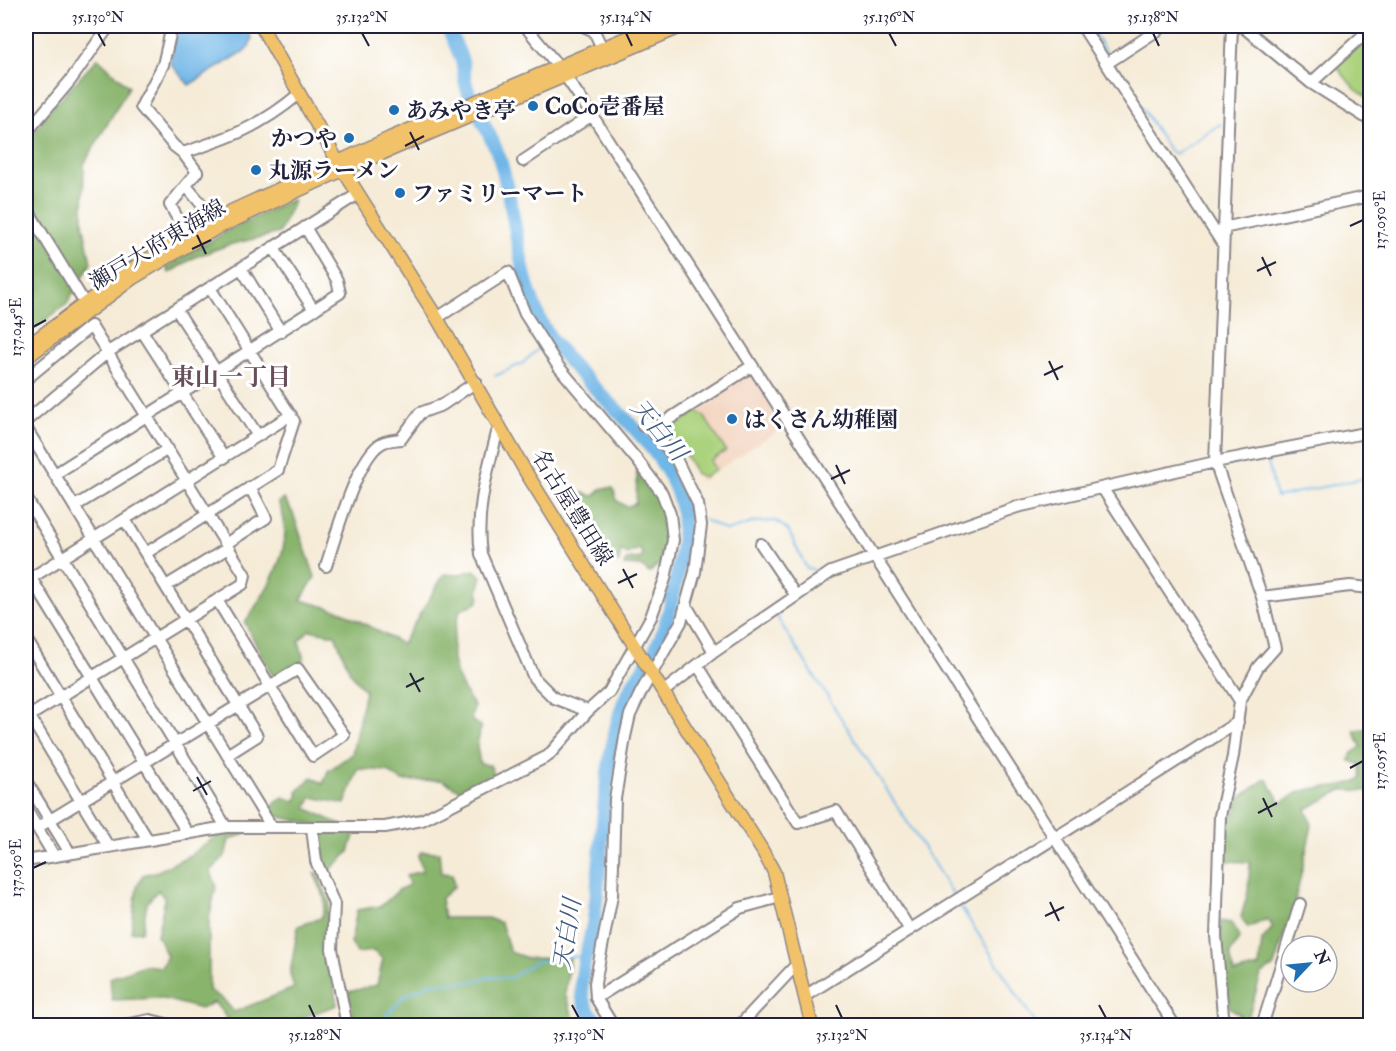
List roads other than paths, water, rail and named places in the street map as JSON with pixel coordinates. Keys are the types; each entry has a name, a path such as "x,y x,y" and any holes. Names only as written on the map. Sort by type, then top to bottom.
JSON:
{"main road":[{"name":"名古屋豊田線","path":"261,26 358,194 437,318 476,382 501,429 762,850 774,872 812,1026"},
{"name":"瀬戸大府東海線","path":"562,71 602,48 654,26"},
{"name":"瀬戸大府東海線","path":"26,347 130,270 214,219 562,71 683,26"},
{"name":"瀬戸大府東海線","path":"26,358 133,278 190,243 341,166"}],"street":[{"path":"26,133 70,81 109,26"},
{"path":"172,26 163,65 141,107 197,172 188,187 170,205 188,235"},
{"path":"525,26 562,71 592,115 1175,1026"},
{"path":"583,26 594,31 602,48"},
{"path":"1082,26 1222,244"},
{"path":"1106,64 1164,26"},
{"path":"1224,1026 1216,936 1220,816 1240,701 1258,667 1275,648 1262,597 1215,462 1222,244 1234,26 1242,26 1311,83 1371,120"},
{"path":"1311,83 1371,29"},
{"path":"183,153 238,135 273,116 299,94"},
{"path":"522,161 592,115"},
{"path":"188,187 214,219"},
{"path":"26,421 108,352 358,194"},
{"path":"1223,228 1371,196"},
{"path":"26,207 84,302"},
{"path":"55,474 340,293 338,280 305,227"},
{"path":"273,248 314,310"},
{"path":"241,268 281,332"},
{"path":"26,861 226,827 385,827 422,820 548,756 616,683 637,649 651,617 671,555 672,523 662,494 639,460 558,366 525,314 508,272 437,318"},
{"path":"146,553 278,470 294,421 210,288"},
{"path":"176,309 258,436"},
{"path":"26,379 90,326 245,575 244,581 217,600 61,696 27,714 108,846"},
{"path":"142,331 224,458"},
{"path":"614,1026 596,998 596,972 612,896 615,799 625,737 634,707 651,673 676,634 698,558 700,513 676,459 647,428 752,366"},
{"path":"326,566 350,490 375,450 383,442 401,439 420,413 442,405 476,382"},
{"path":"188,834 27,576 62,558 188,482 291,415"},
{"path":"26,428 270,826"},
{"path":"501,429 497,433 482,495 479,538 481,554 534,678 554,698 588,711"},
{"path":"663,692 714,652 831,572 1017,507 1215,462 1371,432"},
{"path":"75,506 168,449"},
{"path":"166,586 266,518 250,487"},
{"path":"1103,489 1240,701"},
{"path":"26,498 226,827"},
{"path":"125,520 257,736 227,754"},
{"path":"760,544 796,596"},
{"path":"1262,597 1350,586 1371,588"},
{"path":"37,828 50,821 207,724 239,705 270,686 298,669 344,735 342,738 313,756 270,686 217,600"},
{"path":"686,605 714,652"},
{"path":"26,639 148,840"},
{"path":"698,666 798,823 836,811 910,930"},
{"path":"805,996 1238,722"},
{"path":"26,781 70,853"},
{"path":"26,809 54,856"},
{"path":"312,828 316,861 334,904 332,950 347,1026"},
{"path":"596,998 740,908 780,897"},
{"path":"1262,1026 1300,904"},
{"path":"739,1026 797,964"},
{"path":"119,1026 150,1020 174,1026"}],"water":[{"path":"177,26 245,26 252,38 248,49 189,85 170,63"}],"waterway":[{"name":"天白川","path":"447,26 462,61 470,97 499,157 523,269 536,312 546,331 563,354 651,447 668,472 679,499 683,528 682,542 668,615 656,648 624,700 610,756 594,918 582,984 584,1002 600,1026"},
{"path":"1089,26 1110,58"},
{"path":"1113,63 1169,150 1175,154 1220,124 1222,127"},
{"path":"495,376 523,363 540,347"},
{"path":"1267,457 1276,497 1370,477"},
{"path":"1220,467 1262,458"},
{"path":"1109,492 1211,469"},
{"path":"1048,505 1101,494"},
{"path":"682,508 695,514"},
{"path":"705,520 727,531 755,522 776,521 788,530 807,569 820,571"},
{"path":"779,612 778,619 955,897"},
{"path":"959,904 1037,1026"},
{"path":"376,1026 404,996 430,983 469,982 490,977 511,978 535,962 587,955"}],"place":[{"name":"CoCo壱番屋","path":"533,106"},
{"name":"あみやき亭","path":"394,110"},
{"name":"かつや","path":"349,138"},
{"name":"丸源ラーメン","path":"256,170"},
{"name":"ファミリーマート","path":"400,193"},
{"name":"はくさん幼稚園","path":"732,419"}],"district":[{"name":"東山一丁目","path":"231,377"}]}
